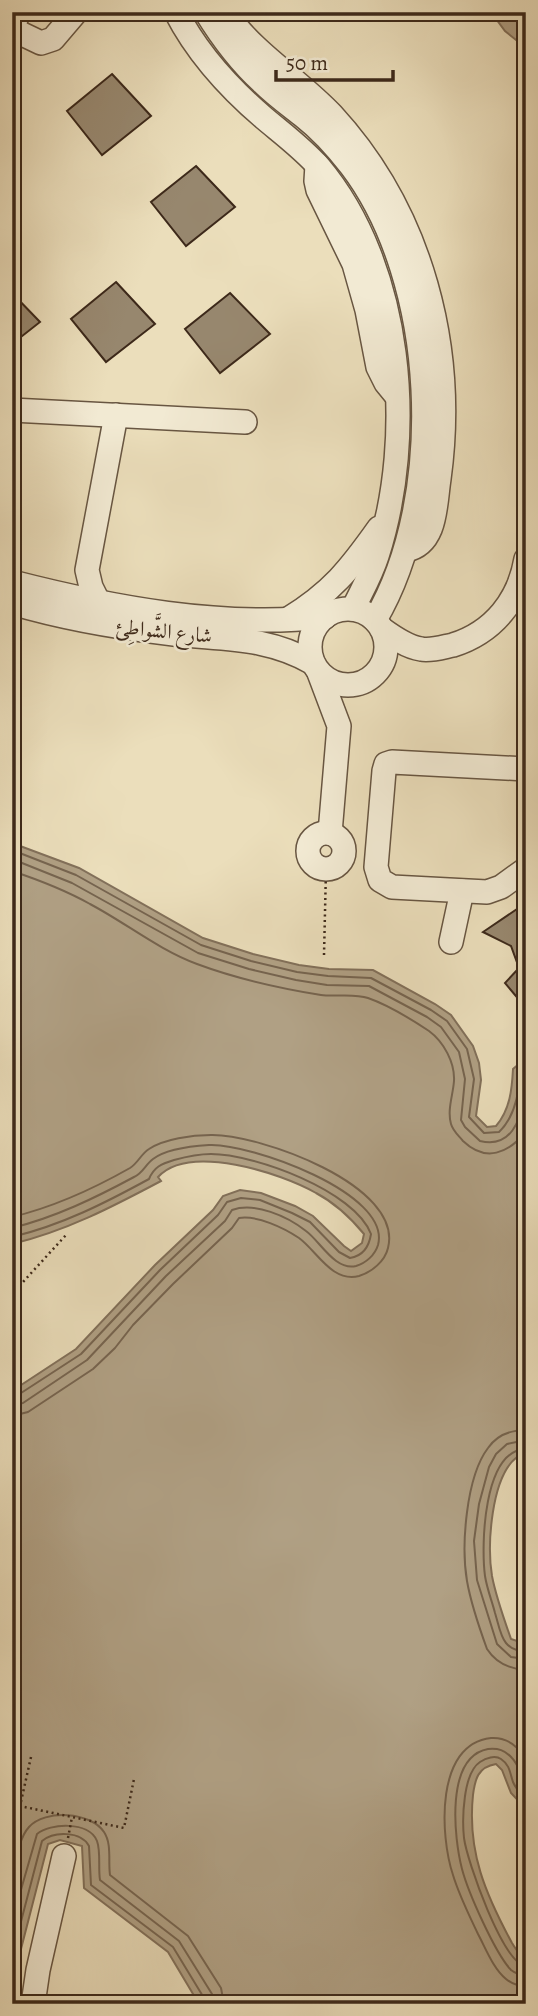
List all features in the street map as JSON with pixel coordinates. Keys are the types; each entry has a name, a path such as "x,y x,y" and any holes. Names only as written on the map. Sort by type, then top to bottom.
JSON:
{"street":[{"path":"19,12 15,23 18,32 41,43 53,39 76,12"},
{"path":"176,12 197,46 226,82 303,150 317,166 318,190 344,241 361,287 378,367 397,396 395,460 386,517 376,559 353,610"},
{"path":"206,12 245,65 337,149 365,186 387,228 407,288 416,329 422,371 421,462 406,550 379,625 387,647 376,672 346,710 339,726 330,833"},
{"path":"226,12 254,47 315,98 368,160 398,210 421,264 436,322 442,383 442,444 431,528 425,540 406,550"},
{"path":"12,410 245,422"},
{"path":"58,594 75,584 88,569 116,415"},
{"path":"286,620 316,600 344,576 386,517"},
{"path":"316,668 330,681 357,685 376,672 422,649 446,646 480,633 520,600 526,559"},
{"name":"شارع الشَّواطِئ","path":"88,569 91,587 99,603"},
{"name":"شارع الشَّواطِئ","path":"12,582 99,603 192,615 286,620 325,617"},
{"name":"شارع الشَّواطِئ","path":"12,604 132,629 258,641 287,650 316,668"},
{"path":"339,726 316,668 310,643 313,633 325,617 334,612 353,610 369,615 401,641 422,649"},
{"path":"526,769 392,762 386,764 377,874 380,880 392,887 494,890 526,869"},
{"path":"321,833 330,833 338,837 343,844 344,853 341,861 326,869 311,861 308,853 314,838 321,833"},
{"path":"344,853 377,857"},
{"path":"451,942 462,891"},
{"path":"33,2004 65,1848"}],"path":[{"path":"324,955 326,869"},
{"path":"12,1294 66,1236"},
{"path":"31,1757 20,1806 124,1828 134,1779"},
{"path":"65,1848 72,1817"}],"water":[{"path":"491,12 526,12 526,48 505,31"},
{"path":"12,843 79,868 203,938 299,965 373,970 435,1004 451,1015 473,1046 481,1080 476,1116 487,1127 496,1126 501,1120 509,1099 513,1069 526,1058 526,1457 517,1457 501,1480 493,1512 490,1547 494,1584 511,1639 526,1644 526,1809 511,1793 502,1770 496,1764 481,1771 476,1779 472,1816 480,1872 503,1925 526,1966 526,2004 199,2004 168,1952 84,1888 82,1846 60,1840 48,1844 12,1984 12,1391 76,1349 155,1265 213,1210 223,1196 240,1190 261,1193 295,1206 313,1216 351,1251 362,1243 364,1234 348,1216 323,1197 281,1177 236,1165 191,1162 172,1167 158,1177 161,1181 88,1217 12,1244"}],"building":[{"path":"112,74 151,116 102,155 67,111"},
{"path":"196,166 235,207 186,246 151,202"},
{"path":"116,282 155,324 106,362 71,319"},
{"path":"12,293 40,322 12,344"},
{"path":"230,293 270,334 220,373 185,329"},
{"path":"526,903 526,1008 505,983 519,968 511,946 483,932"}]}
